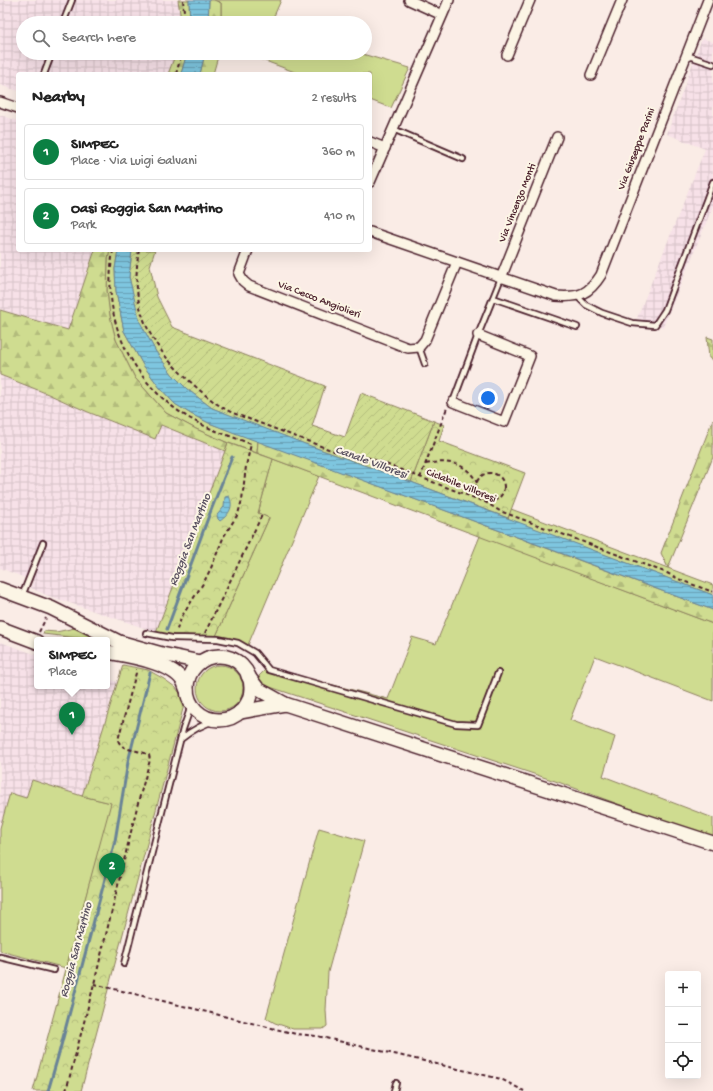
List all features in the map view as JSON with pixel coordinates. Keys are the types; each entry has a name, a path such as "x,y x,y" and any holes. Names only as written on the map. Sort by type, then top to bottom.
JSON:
{"main road":[{"path":"0,589 50,608 109,637"},
{"path":"0,628 34,641"},
{"path":"110,638 161,660 183,681 190,703 197,712 206,717 217,720 229,718 240,712 285,704"},
{"path":"110,653 138,658 200,662"},
{"path":"186,690 189,674 196,665 205,659 216,656 228,657 238,662 246,671 250,682 250,695 248,701 240,712"},
{"path":"248,676 258,689 285,704 713,843"}],"street":[{"path":"410,0 442,15"},
{"path":"372,177 449,0"},
{"path":"507,55 530,0"},
{"path":"591,75 622,0"},
{"name":"Via Giuseppe Parini","path":"372,233 556,296 571,297 587,292 596,283 601,275 708,0"},
{"path":"0,102 16,107"},
{"name":"Via Vincenzo Monti","path":"501,278 557,137"},
{"path":"372,143 385,148"},
{"name":"Via Cecco Angiolieri","path":"247,252 238,274 249,286 408,348 419,347"},
{"path":"419,347 425,340 457,262"},
{"path":"453,402 504,422 530,356 478,335"}],"lane":[{"path":"66,16 72,0"},
{"path":"686,55 713,64"},
{"path":"45,72 49,60"},
{"path":"393,129 463,159"},
{"path":"576,295 586,305 602,313 632,323 656,325 665,310 713,182"},
{"path":"453,402 501,278"},
{"path":"493,298 578,327"},
{"path":"419,347 425,364"},
{"path":"22,597 43,543"},
{"path":"146,633 172,638 218,639 238,643 255,654 270,670 456,724 478,725 498,673"},
{"path":"124,964 183,729 189,712 190,703"},
{"path":"181,739 207,722 217,720"},
{"path":"0,957 54,970"},
{"path":"394,1091 396,1083"}],"path":[{"path":"183,0 184,16"},
{"path":"177,72 180,60"},
{"path":"113,252 110,279 112,310 121,339 138,369 162,398 175,409 208,428 251,444 246,466 242,500 238,514 224,536 204,582 185,609 172,638"},
{"name":"Ciclabile Villoresi","path":"139,252 137,267 138,294 144,322 149,332 176,368 211,400 224,409 339,453 370,458 485,502 500,511 667,573 683,581 713,592"},
{"path":"420,478 448,406 453,402"},
{"path":"426,464 449,462 464,468 470,473 477,483 476,489 482,499 488,501 494,500 503,494 504,482 496,474 484,474 477,483"},
{"path":"202,639 262,515"},
{"path":"66,1091 94,984 136,810 150,760 149,755 144,752 123,747 119,744 118,740 136,673 136,665"},
{"path":"94,984 296,1034 317,1036 501,1079 524,1091"}],"shaded area":[{"path":"0,0 178,0 180,16 16,16 16,60 173,60 169,72 16,72 16,90 0,85"},
{"path":"702,38 713,42 713,206 663,327 637,318 705,149 667,134"},
{"path":"0,115 16,120 16,252 94,252 68,330 0,310"},
{"path":"0,375 155,439 160,425 225,451 156,632 46,595 31,588 33,581 0,568"},
{"path":"0,642 34,654 34,689 110,689 110,680 118,682 82,796 32,780 26,798 10,794 0,828"}],"green space":[{"path":"178,0 189,0 190,16 180,16"},
{"path":"209,0 214,0 221,3 221,16 208,16"},
{"path":"214,0 281,0 274,16 221,16 221,3"},
{"path":"372,57 410,68 391,108 372,101 372,72 295,72 263,60 372,60"},
{"path":"173,60 185,60 182,72 169,72"},
{"path":"203,60 217,60 214,72 200,72"},
{"path":"94,252 110,252 107,291 110,316 116,340 135,378 166,413 196,429 228,443 225,451 161,425 155,439 0,375 0,310 68,330"},
{"path":"110,252 118,252 115,269 116,291 124,331 143,365 160,388 175,404 191,414 209,423 258,441 257,453 196,429 166,413 135,378 116,340 110,316 107,291"},
{"path":"132,252 154,252 150,266 157,297 172,327 325,386 312,426 345,437 361,393 434,421 411,482 305,444 212,408 187,389 172,374 156,352 139,322 129,277"},
{"path":"707,337 713,339 713,360 709,358"},
{"path":"713,419 713,457 668,568 661,553"},
{"path":"434,421 444,425 439,441 525,473 508,518 411,482"},
{"path":"258,441 713,610 713,624 257,453"},
{"path":"228,443 273,459 258,513 269,518 216,636 173,635 156,632"},
{"path":"273,459 319,476 248,645 216,636 269,518 258,513"},
{"path":"511,509 713,585 713,595 508,519"},
{"path":"480,536 713,624 713,701 595,656 570,720 615,737 603,776 713,818 713,839 558,782 261,684 259,676 266,669 271,669 388,699 412,637 436,644"},
{"path":"81,627 102,637 68,637 43,634 44,631 56,632"},
{"path":"110,641 125,646 124,648 110,645"},
{"path":"123,665 148,670 164,679 175,687 180,693 184,705 81,1091 33,1091 111,803 82,796"},
{"path":"216,665 224,665 233,669 239,675 243,688 239,701 233,707 224,711 216,711 207,707 201,701 197,692 197,684 201,675 207,669"},
{"path":"32,780 82,796 112,803 66,968 0,951 0,828 10,793 26,798"},
{"path":"319,828 364,841 328,972 326,1010 327,1026 323,1029 293,1029 275,1023 266,1018"}],"water":[{"path":"189,0 209,0 208,16 190,16"},
{"path":"185,60 203,60 200,72 182,72"},
{"path":"118,252 132,252 129,277 140,322 156,352 172,374 187,389 212,408 305,444 713,595 713,610 240,435 191,414 175,404 160,388 143,365 124,331 116,291 115,269"},
{"path":"229,496 231,506 229,513 220,521 217,515 224,507 225,497"}],"waterway":[{"name":"Roggia San Martino","path":"167,629 232,457"},
{"name":"Roggia San Martino","path":"48,1091 115,841 128,762 150,673"}],"place":[{"name":"SIMPEC","path":"72,735"},
{"name":"Oasi Roggia San Martino","path":"112,886"}],"water label":[{"name":"Canale Villoresi","path":"371,463"}]}
